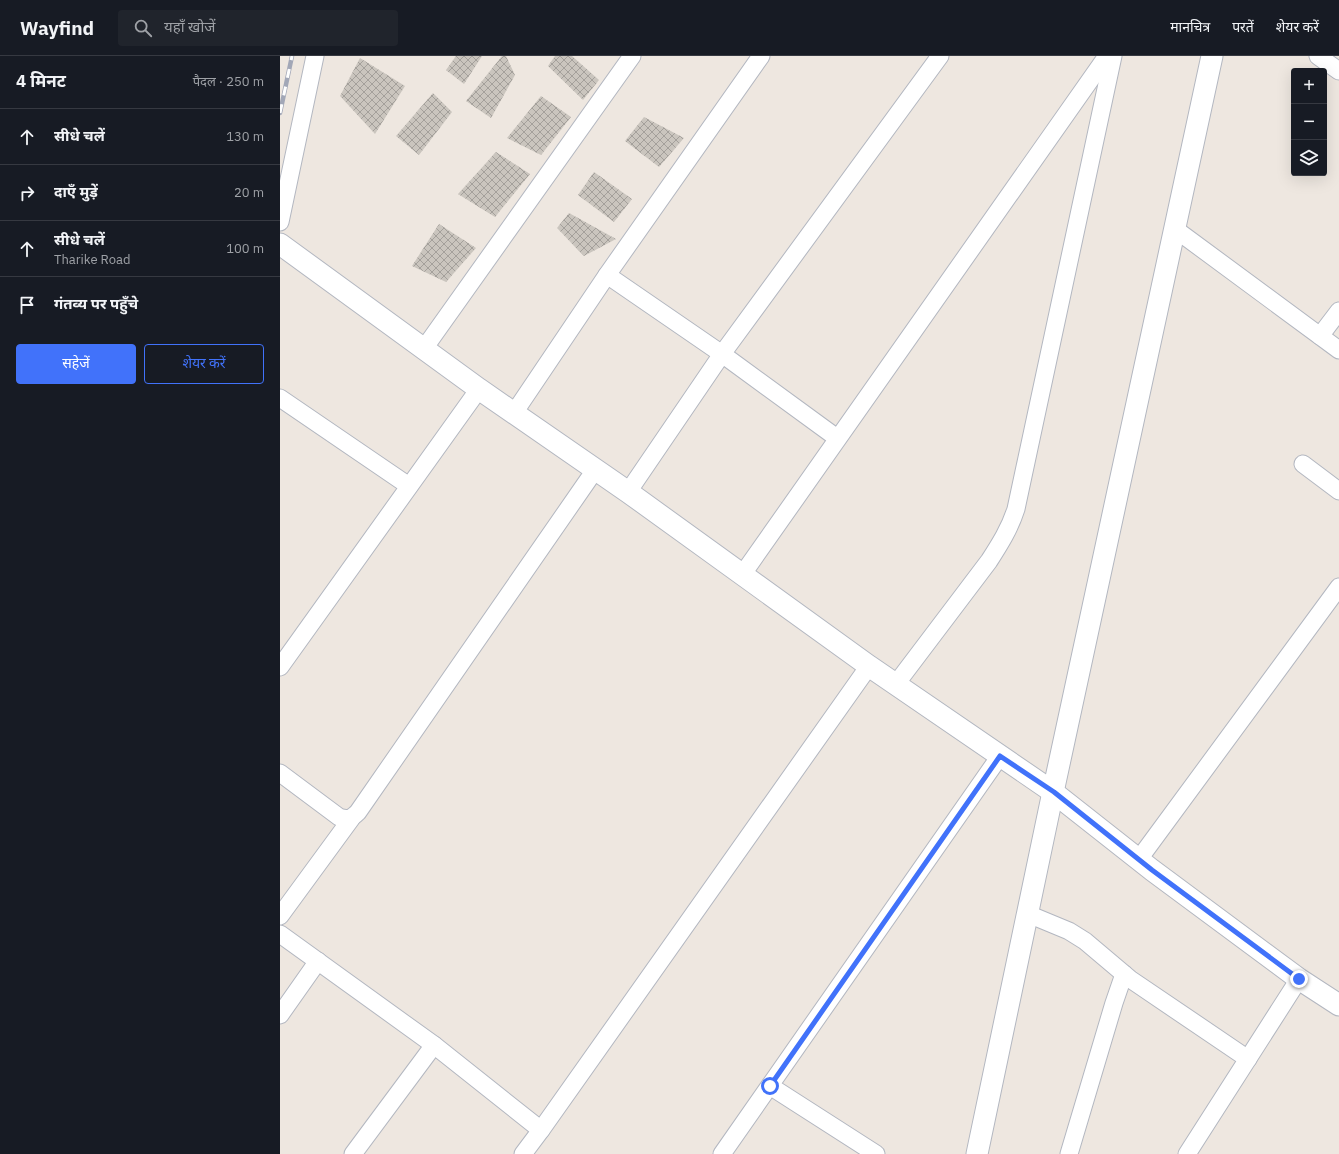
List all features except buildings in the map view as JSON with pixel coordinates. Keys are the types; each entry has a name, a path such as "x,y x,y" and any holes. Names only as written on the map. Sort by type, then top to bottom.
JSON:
{"street":[{"path":"280,222 315,56"},
{"path":"423,350 632,56"},
{"path":"514,413 607,275 761,56"},
{"path":"628,492 722,354 940,56"},
{"path":"742,575 1107,56"},
{"path":"896,684 990,561 1012,523 1018,501 1113,56"},
{"path":"977,1154 1212,56"},
{"path":"1318,56 1339,71"},
{"path":"1175,228 1339,350"},
{"path":"280,244 423,350 628,492 869,666 1054,792 1139,859 1299,979 1339,1005"},
{"path":"607,275 722,354 837,438"},
{"path":"1320,336 1339,310"},
{"path":"280,667 479,389"},
{"path":"280,398 409,486"},
{"path":"1303,464 1339,492"},
{"path":"280,916 351,819 358,812 595,470"},
{"path":"1139,859 1339,587"},
{"path":"523,1154 869,666"},
{"path":"722,1154 1000,756"},
{"path":"280,773 339,817 346,820 351,819"},
{"path":"1028,914 1086,941 1124,974 1248,1059"},
{"path":"280,934 434,1045 541,1130"},
{"path":"280,1015 318,961"},
{"path":"1069,1154 1124,974"},
{"path":"1187,1154 1299,979"},
{"path":"354,1154 434,1045"},
{"path":"770,1086 876,1154"}],"railway":[{"path":"280,113 292,56"}],"route":[{"path":"770,1086 1000,756 1054,792 1152,870 1299,979"}]}
